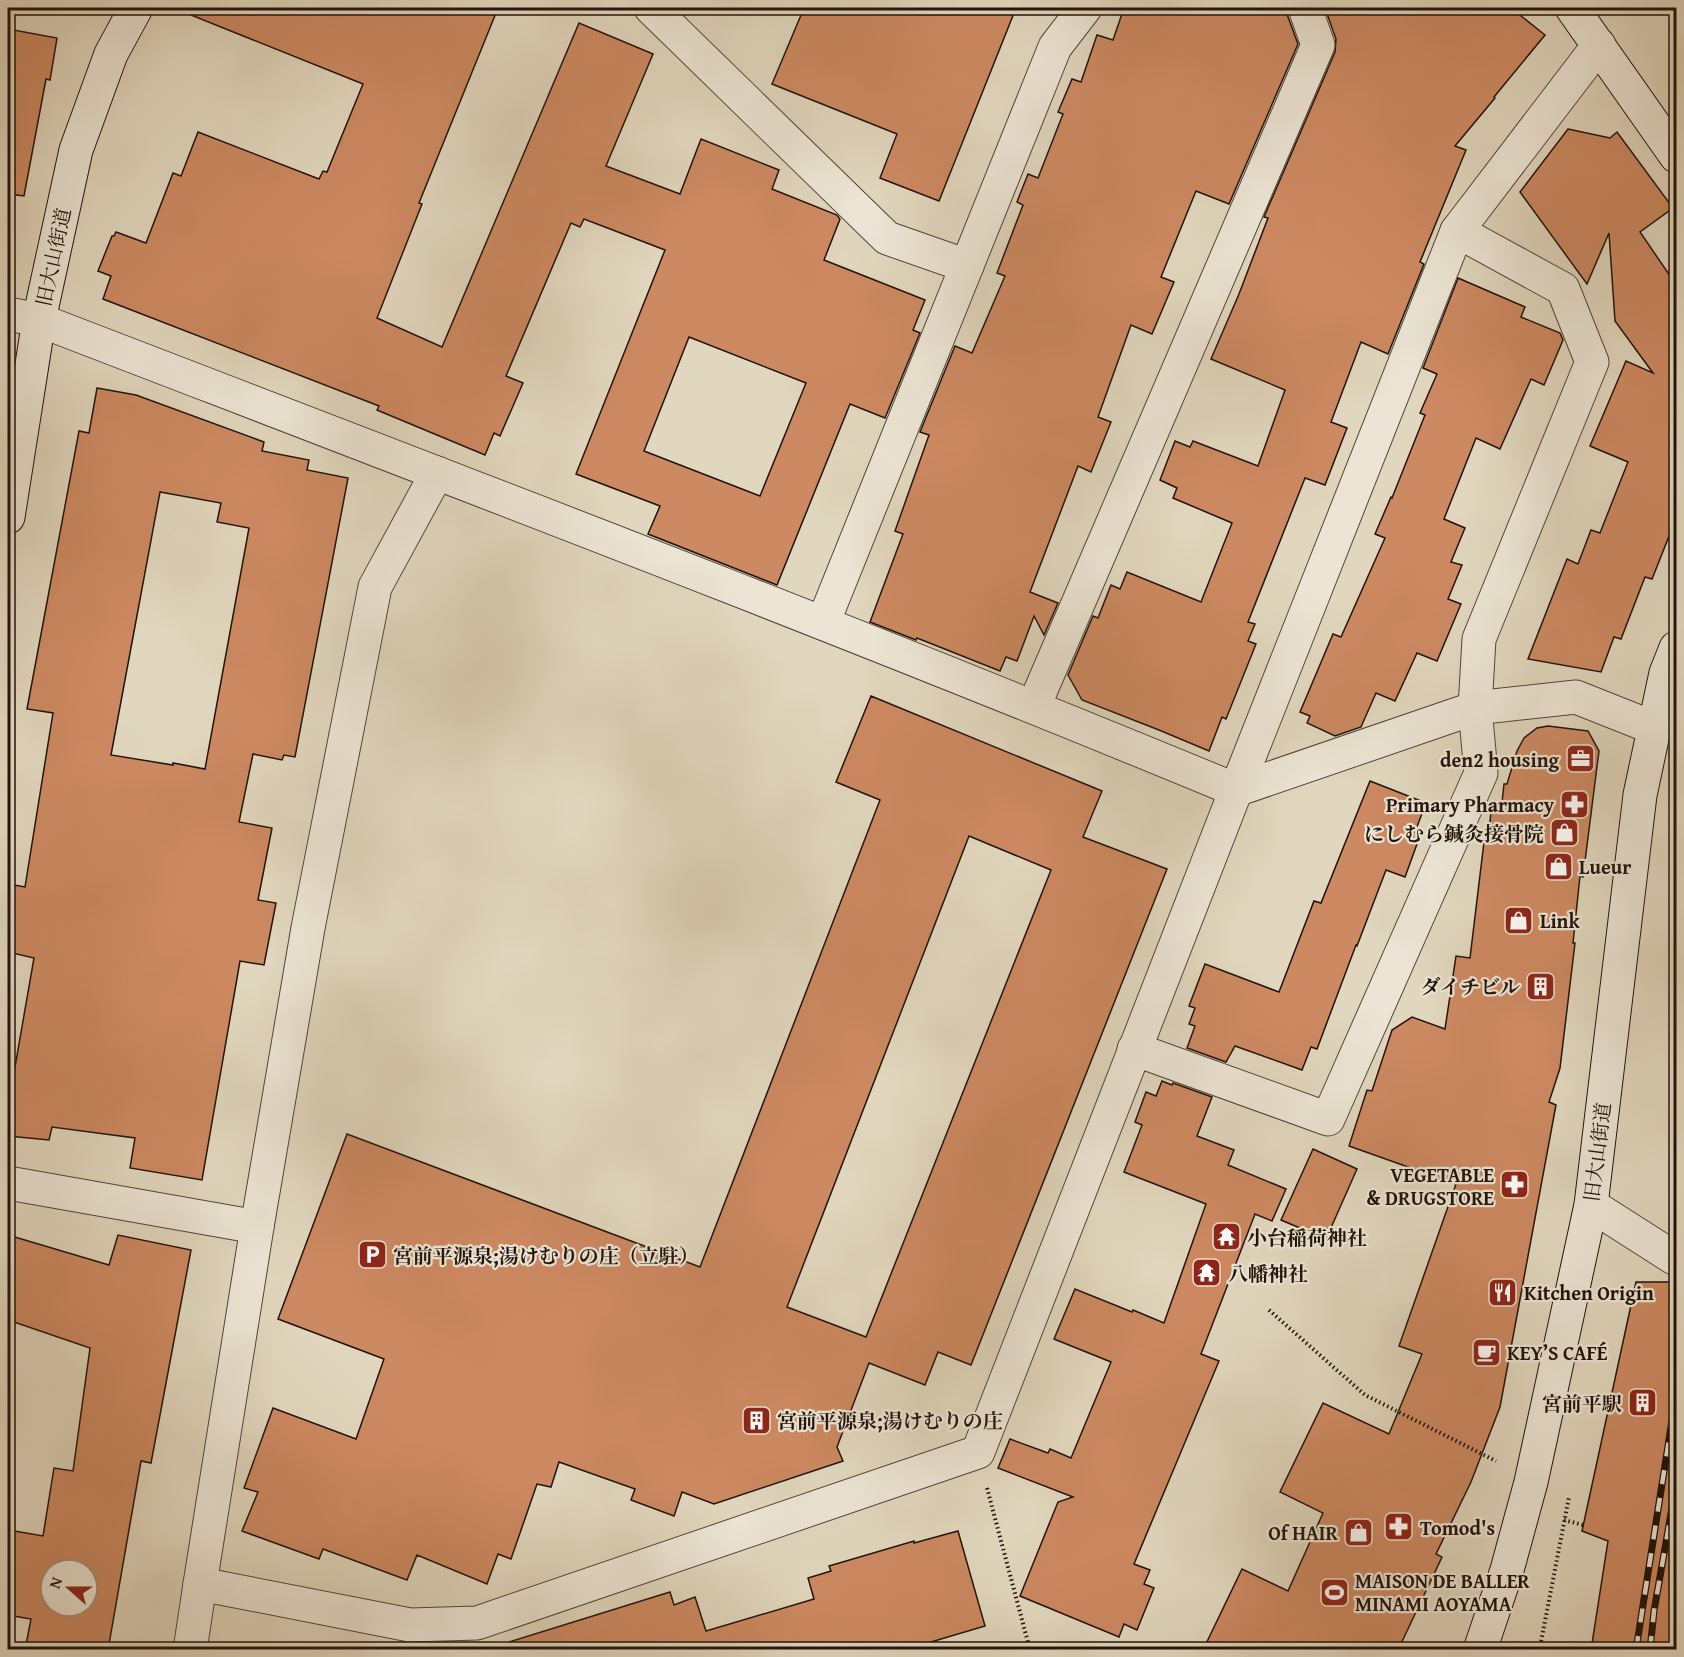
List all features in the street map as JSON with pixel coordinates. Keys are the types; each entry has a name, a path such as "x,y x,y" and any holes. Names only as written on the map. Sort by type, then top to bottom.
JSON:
{"street":[{"name":"旧大山街道","path":"8,517 23,317 76,150 111,54 136,8"},
{"path":"651,8 887,238 967,266"},
{"path":"823,623 1055,47 1085,8"},
{"path":"1034,706 1318,45 1305,8"},
{"path":"1572,8 1677,156"},
{"path":"200,1584 411,1625 477,1623 978,1452 1134,1049 1457,231 1599,45"},
{"path":"1134,1049 1328,1119 1481,773 1475,708 1479,639 1592,362 1563,289 1457,231"},
{"path":"23,317 437,473 823,623 1034,706 1236,790 1475,708 1576,697 1654,728"},
{"path":"190,1650 257,1227 308,928 375,587 437,473"},
{"name":"旧大山街道","path":"1480,1650 1507,1570 1531,1482 1591,1205 1640,795 1666,673 1677,648"},
{"path":"8,1183 257,1227"},
{"path":"1591,1205 1674,1258"}],"path":[{"path":"1269,1310 1365,1395 1504,1466"},
{"path":"978,1452 1030,1650"},
{"path":"1541,1650 1571,1486"},
{"path":"1564,1520 1583,1525"}],"building":[{"path":"498,8 419,203 422,204 377,318 442,347 579,23 653,54 606,166 680,194 701,139 779,170 772,189 837,215 840,219 824,260 925,300 913,330 920,333 885,418 850,404 777,585 648,534 660,506 576,474 665,250 584,219 580,227 571,223 506,376 523,383 500,436 494,433 485,455 377,410 379,406 103,299 111,276 98,271 112,236 116,232 146,243 173,173 181,176 198,132 319,179 323,171 327,172 363,84 176,9","holes":["689,337 806,383 760,496 644,451"]},
{"path":"804,8 1016,8 939,201 880,178 897,134 772,84"},
{"path":"1124,8 1287,8 1298,44 1229,204 1196,191 1161,277 1174,282 1152,334 1131,325 1098,417 1111,422 1091,472 1078,466 1030,592 1058,603 1044,635 1034,616 1017,661 1006,657 1000,671 870,622 903,534 895,531 929,435 920,432 955,346 972,353 1005,276 997,273 1023,205 1017,202 1028,174 1038,178 1063,114 1058,112 1072,79 1081,82 1097,35 1113,40"},
{"path":"1325,8 1511,8 1545,35 1455,146 1466,150 1420,262 1424,264 1388,354 1361,342 1331,422 1347,428 1325,485 1305,478 1248,622 1255,624 1248,641 1256,644 1226,719 1222,717 1209,751 1082,700 1068,675 1093,616 1098,618 1111,585 1120,589 1127,572 1201,602 1232,523 1173,498 1177,488 1160,480 1175,441 1190,447 1193,441 1258,466 1285,390 1211,359 1268,218 1264,217 1335,52 1336,39"},
{"path":"8,29 57,38 50,80 46,79 24,196 8,194"},
{"path":"1568,129 1610,138 1617,132 1673,208 1640,232 1677,286 1677,516 1652,579 1645,577 1621,639 1614,637 1601,672 1528,659 1567,559 1578,564 1591,530 1600,533 1628,462 1590,446 1626,361 1653,373 1615,321 1609,233 1587,284 1520,192"},
{"path":"1458,278 1525,307 1521,317 1560,333 1563,340 1544,385 1531,379 1500,449 1476,438 1444,519 1465,528 1451,562 1462,565 1448,599 1461,604 1437,661 1417,653 1395,701 1376,693 1361,727 1335,736 1307,723 1310,716 1300,712 1333,634 1341,637 1385,538 1375,534 1425,415 1420,413 1437,374 1423,368"},
{"path":"97,388 136,395 264,442 262,451 309,460 307,470 348,478 295,757 284,755 282,760 253,754 239,822 272,828 258,900 276,903 264,965 240,961 202,1180 130,1168 135,1138 52,1127 49,1140 8,1136 8,1107 34,958 8,952 8,884 25,887 53,713 27,709 79,431 89,433","holes":["160,492 221,503 217,522 249,528 205,769 111,755"]},
{"path":"871,696 1102,791 1083,837 1167,869 971,1365 938,1352 925,1385 869,1363 837,1447 843,1461 714,1504 682,1492 674,1516 631,1500 635,1489 559,1462 551,1487 537,1484 511,1559 498,1554 487,1584 417,1555 407,1580 323,1549 319,1559 242,1531 258,1492 244,1488 273,1408 356,1439 384,1359 278,1319 347,1134 700,1267 880,800 836,782","holes":["969,836 1051,870 866,1337 787,1307"]},
{"path":"1548,726 1588,731 1599,751 1583,877 1580,876 1573,943 1575,943 1560,1068 1549,1102 1556,1105 1500,1407 1471,1482 1436,1554 1442,1557 1398,1650 1203,1650 1242,1569 1288,1591 1323,1513 1280,1492 1323,1403 1389,1434 1422,1354 1399,1346 1456,1184 1349,1146 1367,1090 1372,1091 1392,1030 1412,1017 1445,1029 1456,956 1470,958 1484,842 1488,843 1491,811 1501,812 1504,784 1507,784 1517,751 1524,738 1537,728"},
{"path":"1370,781 1426,803 1415,832 1421,833 1405,877 1386,870 1317,1049 1311,1047 1302,1070 1235,1046 1226,1062 1187,1048 1195,1026 1189,1024 1195,1008 1189,1006 1205,964 1279,992 1314,901 1321,903"},
{"path":"1162,1081 1212,1097 1197,1136 1234,1150 1228,1165 1286,1189 1272,1221 1255,1214 1201,1354 1219,1361 1134,1564 1150,1570 1144,1584 1154,1588 1137,1630 1124,1624 1119,1637 1020,1596 1058,1502 1073,1497 998,1468 1010,1439 1048,1453 1050,1449 1071,1458 1111,1362 1054,1339 1075,1289 1164,1323 1206,1204 1124,1172 1142,1125 1135,1122 1146,1092 1156,1096"},
{"path":"1313,1149 1357,1169 1326,1239 1281,1220"},
{"path":"8,1235 109,1265 118,1235 191,1250 151,1463 141,1461 108,1650 25,1650 31,1619 8,1615 8,1530 43,1536 54,1468 73,1471 90,1348 8,1320"},
{"name":"宮前平駅","path":"1636,1282 1677,1282 1677,1650 1591,1650 1608,1541 1582,1531"},
{"path":"958,1531 985,1626 904,1650 510,1650 509,1642 670,1592 674,1605 695,1597 706,1631 814,1599 808,1578 831,1571 829,1566 914,1541 914,1543"}],"railway":[{"path":"1636,1650 1676,1395"},
{"path":"1650,1650 1654,1611 1676,1485"}],"place":[{"name":"den2 housing","path":"1580,759"},
{"name":"Primary Pharmacy","path":"1575,804"},
{"name":"にしむら鍼灸接骨院","path":"1565,833"},
{"name":"Lueur","path":"1558,866"},
{"name":"Link","path":"1519,920"},
{"name":"ダイチビル","path":"1541,986"},
{"name":"VEGETABLE & DRUGSTORE","path":"1515,1185"},
{"name":"小台稲荷神社","path":"1226,1237"},
{"name":"宮前平源泉;湯けむりの庄（立駐）","path":"372,1255"},
{"name":"八幡神社","path":"1207,1273"},
{"name":"Kitchen Origin","path":"1503,1292"},
{"name":"KEY’S CAFÉ","path":"1486,1352"},
{"name":"宮前平駅","path":"1643,1403"},
{"name":"宮前平源泉;湯けむりの庄","path":"756,1420"},
{"name":"Tomod's","path":"1399,1527"},
{"name":"Of HAIR","path":"1359,1532"},
{"name":"MAISON DE BALLER MINAMI AOYAMA","path":"1334,1592"}]}
